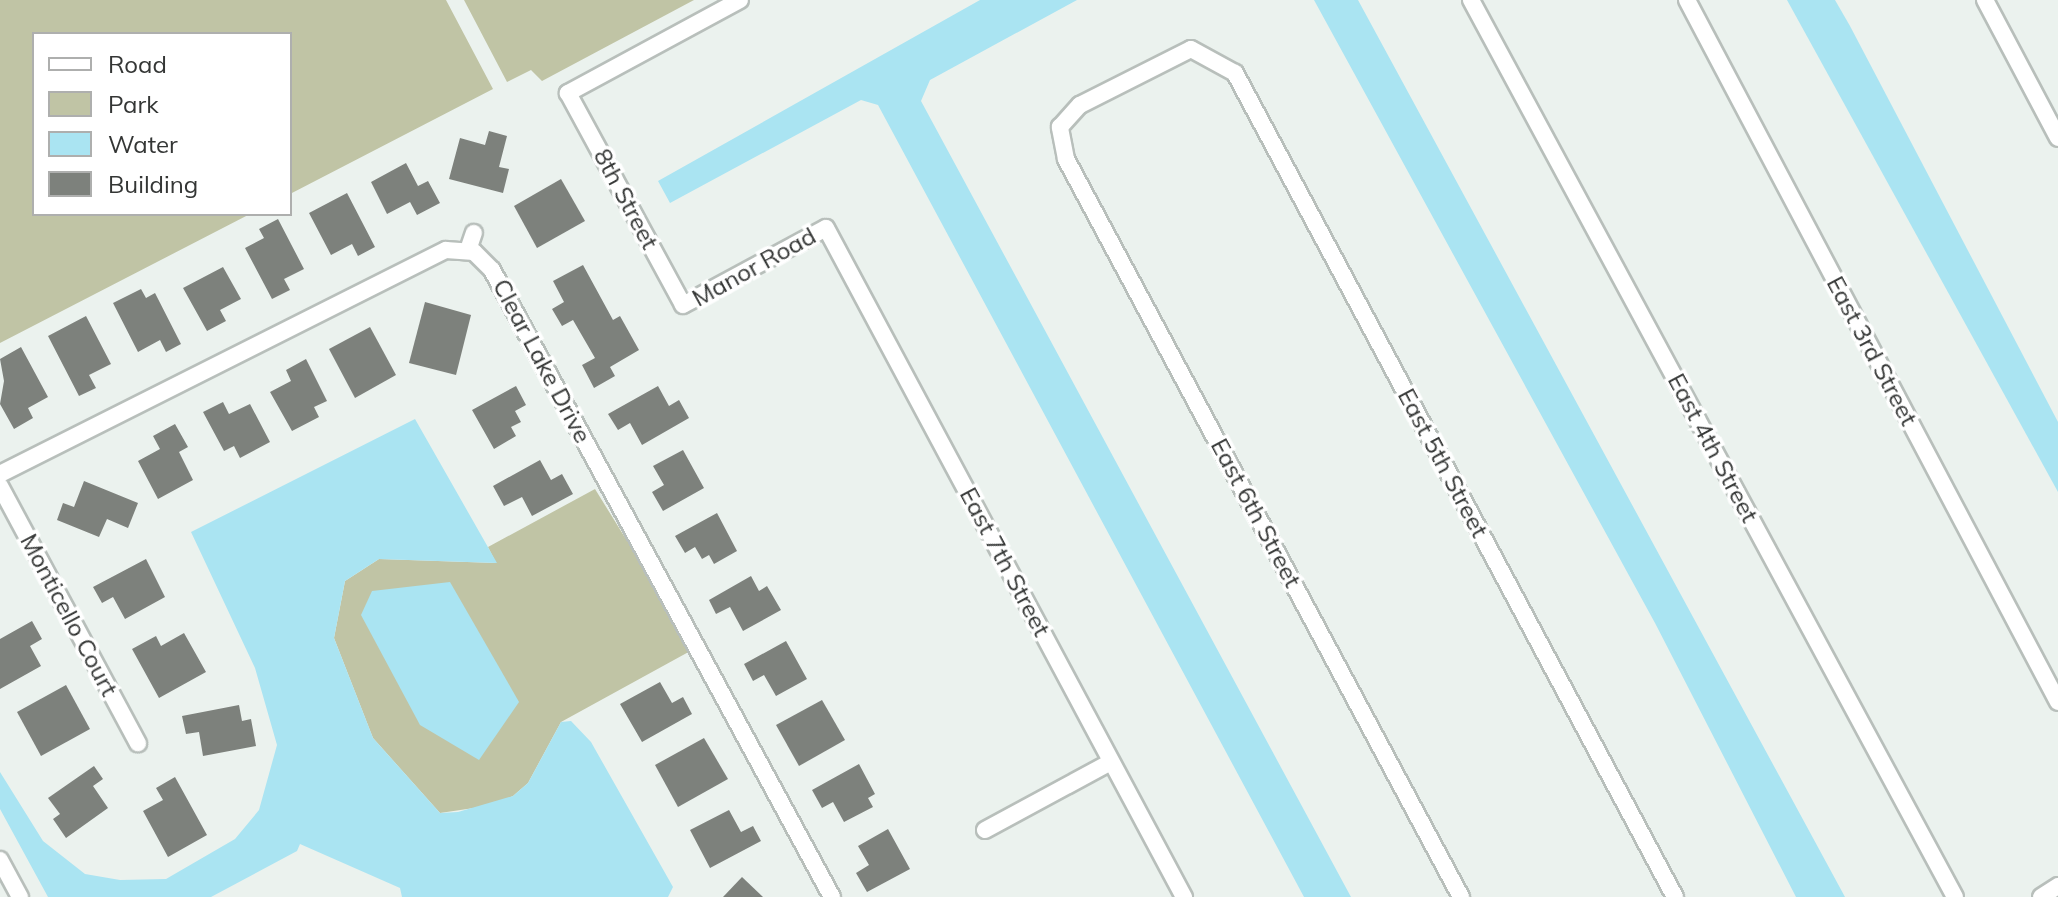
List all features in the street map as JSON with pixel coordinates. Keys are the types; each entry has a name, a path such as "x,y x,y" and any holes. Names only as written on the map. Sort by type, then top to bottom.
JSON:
{"street":[{"name":"8th Street","path":"683,305 568,93 740,0"},
{"name":"East 4th Street","path":"1471,0 1955,897"},
{"name":"East 3rd Street","path":"1687,0 2058,702"},
{"path":"1985,0 2058,138"},
{"name":"East 5th Street","path":"1060,127 1080,105 1191,49 1235,73 1675,897"},
{"name":"East 6th Street","path":"1060,127 1066,159 1461,897"},
{"name":"Manor Road","path":"683,305 826,228"},
{"name":"East 7th Street","path":"826,228 1184,897"},
{"path":"0,474 439,253 468,250 474,233"},
{"name":"Clear Lake Drive","path":"468,250 492,270 832,897"},
{"name":"Monticello Court","path":"0,486 138,743"},
{"path":"985,830 1111,762"},
{"path":"0,860 20,897"},
{"path":"2041,897 2058,886"}],"green space":[{"path":"0,0 446,0 493,89 292,193 292,32 32,32 32,216 246,216 0,343"},
{"path":"464,0 694,0 542,81 531,70 507,82"},
{"path":"595,489 694,649 561,722 528,783 513,796 494,805 440,813 373,738 334,638 345,581 379,559 496,563 488,547"}],"water":[{"path":"980,0 1077,0 930,80 921,101 1351,897 1304,897 878,105 861,100 670,203 658,181"},
{"path":"1314,0 1358,0 1845,897 1796,897 1655,623"},
{"path":"1787,0 1835,0 1850,26 2058,422 2058,492"},
{"path":"415,419 497,563 379,559 345,581 334,638 373,738 440,813 458,812 513,796 528,783 561,722 571,721 591,742 673,887 668,897 402,897 400,888 300,844 297,851 211,897 48,897 0,809 0,772 43,841 85,874 120,880 166,879 235,839 259,810 277,745 255,668 191,532"},
{"path":"450,582 519,702 479,760 420,725 361,615 372,591"}],"building":[{"path":"489,131 507,136 499,167 509,169 503,193 449,179 460,138 485,145"},
{"path":"406,163 418,186 428,181 440,203 417,215 410,202 387,214 371,182"},
{"path":"561,179 585,221 537,248 514,206"},
{"path":"347,193 375,247 358,256 352,244 331,255 309,213"},
{"path":"278,219 304,269 284,279 290,290 272,299 245,248 264,238 259,229"},
{"path":"583,265 613,320 620,316 639,350 610,367 615,376 594,388 582,365 595,358 573,320 562,326 552,309 564,302 553,281"},
{"path":"223,267 241,299 220,310 226,321 207,331 183,288"},
{"path":"141,289 146,298 155,293 181,344 166,352 160,340 138,352 113,303"},
{"path":"425,302 471,315 456,375 409,363"},
{"path":"86,316 111,364 89,375 96,388 79,396 48,336"},
{"path":"370,327 396,375 355,398 329,349"},
{"path":"21,347 48,397 28,408 33,418 14,429 0,404 4,381 0,359"},
{"path":"306,359 327,401 314,407 319,417 292,431 270,392 291,381 286,370"},
{"path":"516,386 526,405 515,411 521,422 511,427 516,436 494,449 472,410"},
{"path":"658,386 669,406 679,400 689,418 642,445 630,423 618,430 608,414"},
{"path":"223,402 229,414 250,404 270,442 240,458 234,446 224,451 203,412"},
{"path":"175,424 188,447 179,452 193,480 158,499 138,461 160,449 153,436"},
{"path":"683,450 704,488 663,511 652,492 664,485 653,466"},
{"path":"540,460 551,480 562,474 573,494 532,516 522,497 504,506 493,486"},
{"path":"84,481 138,503 128,528 107,519 99,537 57,520 63,503 74,507"},
{"path":"717,513 737,551 714,564 709,555 702,559 695,547 685,553 675,536"},
{"path":"146,559 165,597 125,619 113,597 102,603 93,587"},
{"path":"751,576 759,591 767,586 781,610 743,631 730,607 716,614 709,600"},
{"path":"32,621 42,639 30,646 41,666 0,689 0,639"},
{"path":"184,633 206,672 159,698 132,649 156,636 161,646"},
{"path":"786,641 807,679 776,696 764,675 753,681 744,664"},
{"path":"660,682 672,703 683,697 692,714 642,742 620,704"},
{"path":"66,685 90,729 41,756 17,712"},
{"path":"822,700 845,740 799,766 776,725"},
{"path":"239,705 242,721 251,719 256,746 203,756 199,732 186,734 182,716"},
{"path":"704,738 728,779 678,807 655,765"},
{"path":"859,764 875,794 868,798 873,807 844,822 833,802 822,808 812,790"},
{"path":"94,766 103,779 93,786 108,808 66,838 53,819 60,814 48,798"},
{"path":"175,777 207,835 168,857 143,811 163,800 156,788"},
{"path":"729,810 741,832 753,826 761,841 710,868 690,830"},
{"path":"888,829 910,869 867,892 856,873 869,865 858,846"},
{"path":"742,877 763,897 723,897"}]}
